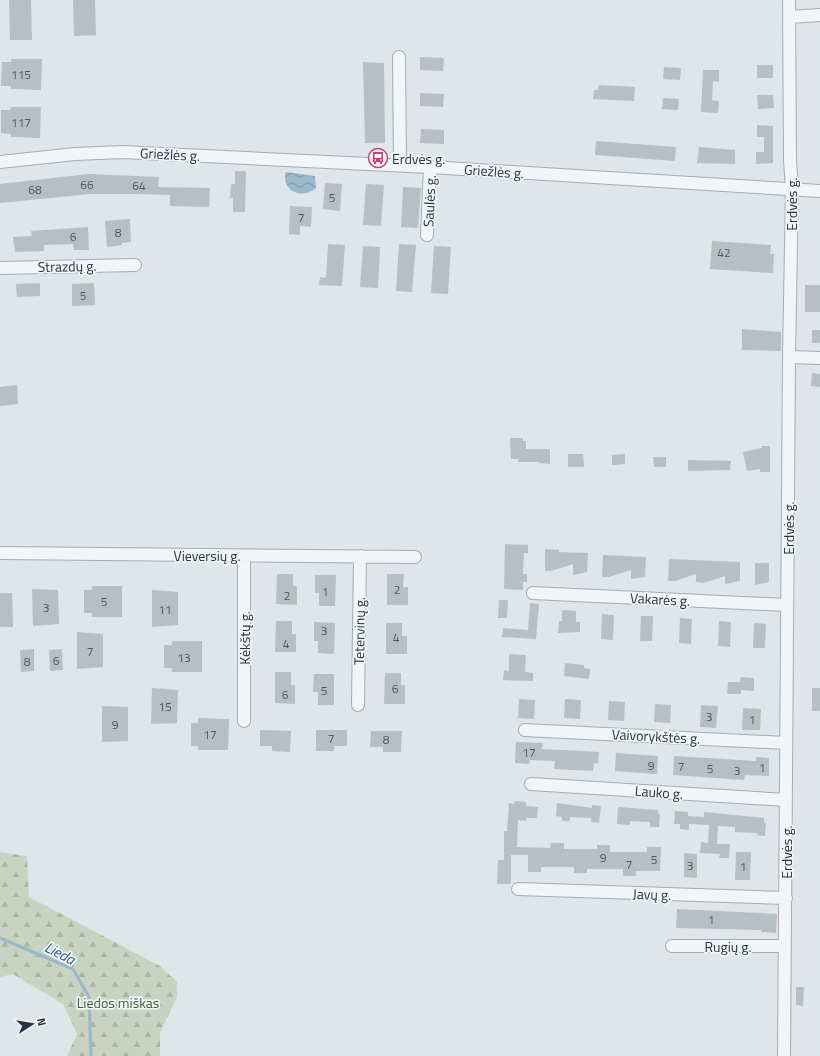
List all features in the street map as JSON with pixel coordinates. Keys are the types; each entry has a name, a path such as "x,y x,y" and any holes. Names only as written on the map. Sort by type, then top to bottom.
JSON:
{"street":[{"name":"Erdvės g.","path":"784,1056 789,356 792,191 790,158 789,0"},
{"path":"790,17 820,15"},
{"path":"398,57 400,166"},
{"name":"Griežlės g.","path":"0,162 75,154 122,152 430,167 792,191 820,191"},
{"name":"Saulės g.","path":"427,235 430,167"},
{"name":"Strazdų g.","path":"0,268 135,265"},
{"path":"789,356 820,358"},
{"name":"Vieversių g.","path":"0,553 415,557"},
{"name":"Kėkštų g.","path":"244,556 244,722"},
{"name":"Tetervinų g.","path":"358,705 360,556"},
{"name":"Vakarės g.","path":"533,593 787,605"},
{"name":"Vaivorykštės g.","path":"525,730 786,743"},
{"name":"Lauko g.","path":"531,784 786,800"},
{"name":"Javų g.","path":"518,889 786,898"},
{"name":"Rugių g.","path":"672,946 785,946"}],"green space":[{"name":"Liedos miškas","path":"0,852 27,856 29,897 160,966 177,982 177,997 160,1033 160,1056 67,1056 77,1034 63,1004 13,974 0,977"}],"water":[{"path":"286,172 315,176 316,188 306,193 291,190 286,181"}],"building":[{"path":"9,0 31,0 32,40 10,40"},
{"path":"73,0 95,0 96,35 74,36"},
{"path":"420,57 444,58 443,71 420,70"},
{"path":"11,59 42,59 41,90 11,89 11,86 1,86 2,62 11,62"},
{"path":"363,62 384,63 385,143 365,143"},
{"path":"757,65 773,65 773,78 757,78"},
{"path":"664,67 681,68 680,80 663,79"},
{"path":"703,70 719,70 719,82 713,81 712,100 719,101 718,113 701,112"},
{"path":"599,85 635,87 634,101 593,99 594,90 598,90"},
{"path":"420,93 444,94 443,107 420,106"},
{"path":"757,95 773,95 774,108 758,109"},
{"path":"663,98 679,99 678,110 662,109"},
{"path":"11,107 41,107 40,138 11,137 11,134 1,133 1,110 10,110"},
{"path":"757,125 773,126 773,163 756,164 756,152 764,152 764,137 757,137"},
{"path":"421,129 444,130 444,144 420,143"},
{"path":"596,141 676,147 675,161 595,155"},
{"path":"699,147 735,150 735,164 697,163"},
{"path":"235,171 246,171 245,212 233,212 233,198 230,198 231,184 235,184"},
{"path":"89,174 159,177 158,187 210,188 209,207 170,206 170,195 134,194 90,194 0,203 0,184"},
{"path":"325,183 342,184 340,211 323,209"},
{"path":"366,184 384,185 381,226 363,225"},
{"path":"403,187 421,188 418,228 401,227"},
{"path":"290,206 312,207 311,227 300,226 300,235 289,234"},
{"path":"130,219 131,242 107,247 105,221"},
{"path":"88,227 89,250 74,250 73,244 44,245 44,251 15,252 13,237 32,236 31,231"},
{"path":"712,241 771,245 770,254 774,254 773,273 710,269"},
{"path":"328,244 345,245 342,286 319,285 320,277 326,278"},
{"path":"399,244 416,245 412,292 396,291"},
{"path":"363,246 380,247 378,288 360,287"},
{"path":"434,246 451,247 448,294 431,293"},
{"path":"40,283 40,296 17,297 16,284"},
{"path":"94,283 95,305 72,306 72,284"},
{"path":"805,285 820,285 820,312 805,312"},
{"path":"742,329 781,332 781,351 742,350"},
{"path":"812,330 820,330 820,343 812,343"},
{"path":"812,373 820,374 820,387 811,386"},
{"path":"17,385 18,404 0,406 0,387"},
{"path":"510,438 523,438 523,441 526,441 526,449 550,449 550,464 539,462 518,462 518,459 511,459"},
{"path":"762,446 770,446 770,472 760,472 760,469 747,471 743,452 762,448"},
{"path":"568,454 583,454 584,467 568,467"},
{"path":"625,454 625,464 612,465 612,455"},
{"path":"653,457 666,457 666,467 654,467"},
{"path":"688,460 731,461 730,470 688,471"},
{"path":"505,544 528,545 528,553 524,553 523,574 527,574 527,582 523,582 523,590 504,589"},
{"path":"545,549 559,550 559,552 588,553 587,572 573,575 573,564 551,571 545,571"},
{"path":"603,555 646,557 645,577 631,579 631,570 609,577 602,577"},
{"path":"669,559 740,562 740,581 725,584 725,576 703,583 696,582 696,574 675,581 668,581"},
{"path":"755,563 769,563 769,582 755,585"},
{"path":"277,574 293,574 293,586 297,586 297,605 276,604"},
{"path":"387,574 404,574 403,587 408,587 408,605 387,605"},
{"path":"315,575 336,575 335,606 319,606 319,593 315,593"},
{"path":"92,586 122,586 122,617 92,617 92,613 84,613 84,590 92,590"},
{"path":"32,589 58,590 59,624 33,626"},
{"path":"152,590 178,592 178,625 152,627"},
{"path":"0,593 12,593 13,627 0,627"},
{"path":"499,600 508,600 507,618 498,618"},
{"path":"530,603 539,604 536,639 502,637 503,628 528,630"},
{"path":"562,610 576,611 576,622 580,622 580,632 558,633 559,621 562,621"},
{"path":"602,614 614,615 613,640 601,639"},
{"path":"641,616 653,616 652,641 640,641"},
{"path":"680,618 692,619 691,644 679,643"},
{"path":"276,621 292,621 292,634 296,634 296,652 275,652"},
{"path":"719,621 731,622 730,647 718,646"},
{"path":"314,622 335,623 334,654 318,653 318,641 314,641"},
{"path":"386,623 402,623 402,636 407,636 407,654 386,654"},
{"path":"754,623 766,624 765,648 753,648"},
{"path":"77,632 103,634 103,667 77,669"},
{"path":"172,641 202,641 202,672 172,672 172,668 164,668 164,645 172,645"},
{"path":"34,649 34,671 21,672 20,650"},
{"path":"62,649 63,670 50,671 49,650"},
{"path":"509,654 526,655 525,672 533,673 533,681 503,680 504,670 509,671"},
{"path":"565,663 584,665 584,668 590,669 589,679 564,676"},
{"path":"275,672 291,672 291,685 295,685 295,704 275,703"},
{"path":"385,673 401,673 401,685 405,685 405,704 384,704"},
{"path":"314,674 334,674 334,705 318,705 318,692 313,692"},
{"path":"741,677 754,678 754,691 741,690 741,694 727,694 728,682 740,682"},
{"path":"152,688 178,690 177,723 151,724"},
{"path":"812,688 820,688 820,711 812,711"},
{"path":"519,699 535,700 534,719 518,718"},
{"path":"565,699 581,700 580,719 564,718"},
{"path":"609,701 625,702 624,721 608,720"},
{"path":"655,704 671,705 670,723 654,722"},
{"path":"701,705 718,706 716,728 700,727"},
{"path":"102,706 128,707 128,741 102,742"},
{"path":"743,708 761,709 760,730 742,730"},
{"path":"198,718 229,719 228,750 198,750 198,746 191,746 191,723 198,723"},
{"path":"260,730 291,731 290,752 272,751 272,746 260,746"},
{"path":"316,730 347,730 347,746 334,746 334,751 316,751"},
{"path":"371,731 402,731 401,752 383,752 383,747 370,747"},
{"path":"516,742 543,743 542,749 599,752 598,764 594,763 593,771 554,769 555,761 530,760 529,764 515,763"},
{"path":"616,753 658,756 657,774 615,771"},
{"path":"674,756 756,761 756,757 769,758 769,776 745,775 744,780 673,775"},
{"path":"515,801 526,802 526,806 538,807 537,818 526,818 526,821 518,820 517,847 550,848 551,843 564,843 564,849 597,849 597,845 610,845 610,852 647,852 647,847 661,847 660,871 636,871 636,876 623,876 623,869 587,869 587,873 574,873 574,867 541,867 541,872 528,872 528,855 511,855 511,884 497,884 498,860 504,860 504,831 507,831 509,803 514,804"},
{"path":"557,803 592,808 592,805 601,806 599,823 591,822 591,818 570,817 570,821 562,821 562,817 556,816"},
{"path":"618,807 658,810 658,814 660,814 659,827 650,827 650,822 630,821 630,825 617,824"},
{"path":"675,811 688,812 688,816 704,817 704,812 764,818 764,823 766,823 765,836 757,835 757,833 735,832 735,827 718,826 717,844 730,844 729,858 719,858 720,854 700,853 701,842 708,843 709,825 689,824 689,830 680,829 680,824 674,824"},
{"path":"736,852 751,852 750,880 735,880"},
{"path":"684,853 697,854 697,878 684,877"},
{"path":"677,909 777,914 776,933 761,932 761,930 676,928"},
{"path":"796,987 804,987 803,1006 796,1005"}],"waterway":[{"name":"Lieda","path":"0,938 73,969 89,997 91,1056"}],"place":[{"name":"Erdvės g.","path":"378,158"}]}
